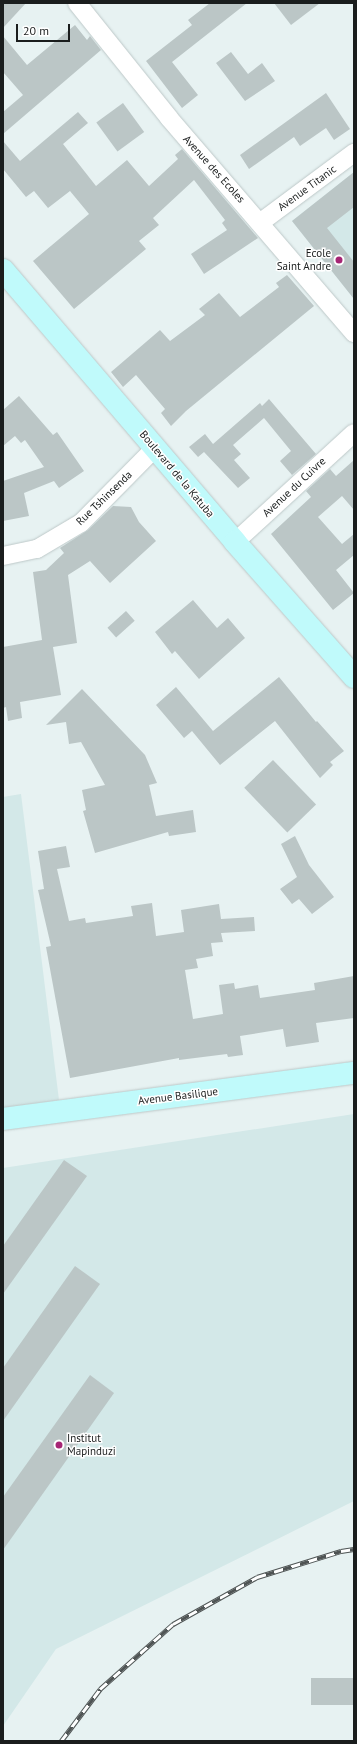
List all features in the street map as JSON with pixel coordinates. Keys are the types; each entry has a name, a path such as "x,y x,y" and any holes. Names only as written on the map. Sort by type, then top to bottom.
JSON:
{"street":[{"name":"Avenue des Ecoles","path":"77,3 169,118 261,222 354,333"},
{"name":"Avenue Titanic","path":"261,222 354,153"},
{"name":"Boulevard de la Katuba","path":"3,270 235,542 354,676"},
{"name":"Avenue du Cuivre","path":"235,542 354,432"},
{"name":"Rue Tshinsenda","path":"3,556 37,549 81,522 155,448"},
{"name":"Avenue Basilique","path":"3,1119 354,1073"}],"shaded area":[{"name":"Ecole Saint Andre","path":"354,172 354,299 292,221"},
{"path":"21,794 59,1100 3,1108 3,797"},
{"path":"354,1114 354,1501 56,1649 3,1726 3,1168"}],"building":[{"path":"3,3 26,3 3,28"},
{"path":"210,3 247,3 172,62 198,95 182,108 146,61 192,25 188,20"},
{"path":"274,3 320,3 291,25"},
{"path":"75,25 87,40 90,36 101,50 3,134 3,112 23,95 3,72 3,36 27,65"},
{"path":"231,52 248,74 262,63 275,81 245,101 216,63"},
{"path":"326,93 350,129 334,140 326,128 300,146 294,137 249,169 240,155"},
{"path":"123,103 144,132 117,152 96,122"},
{"path":"78,112 88,123 63,144 96,186 127,160 149,186 178,159 175,155 182,149 258,238 204,274 191,254 227,230 222,223 225,220 194,180 153,218 159,225 139,241 146,249 74,309 33,261 89,214 70,191 48,208 34,191 26,197 3,169 3,141 20,161"},
{"name":"Ecole Saint Andre","path":"354,172 354,207 327,228 354,262 354,299 292,221"},
{"path":"287,275 314,306 186,411 171,426 161,413 165,409 136,375 123,387 111,372 160,330 170,341 205,315 199,309 219,293 240,317 279,287 276,283"},
{"path":"19,396 53,435 57,432 84,471 59,488 54,481 24,493 29,516 3,521 3,481 44,467 25,440 21,443 15,436 3,446 3,410"},
{"path":"269,399 316,454 292,475 280,461 291,451 264,418 233,445 241,454 234,460 250,478 238,488 204,452 198,457 189,447 205,434 213,444 260,403 262,406"},
{"path":"354,460 354,510 342,496 318,517 342,544 354,534 354,555 336,570 354,593 333,610 271,534 311,497 306,491 330,469 336,476"},
{"path":"113,506 131,507 139,522 156,541 110,583 90,561 68,575 77,643 53,647 61,695 20,702 22,718 8,721 6,707 3,708 3,647 42,640 33,572 46,570 64,553 60,548 88,530"},
{"path":"193,600 217,628 228,618 245,638 199,679 175,651 172,654 155,632"},
{"path":"126,611 135,621 116,637 107,628"},
{"path":"279,677 316,722 317,721 344,751 330,762 333,765 320,778 275,721 220,765 192,731 184,738 156,705 176,687 213,731"},
{"path":"82,689 145,755 157,783 149,785 156,816 193,810 196,832 169,836 168,832 95,853 83,811 86,810 82,790 105,785 81,742 69,744 66,722 46,725"},
{"path":"273,760 316,805 287,832 244,788"},
{"path":"295,836 309,865 334,897 312,914 299,899 292,904 280,889 297,877 281,844"},
{"path":"66,846 70,867 57,869 69,921 85,918 86,923 133,916 131,906 152,903 156,936 184,932 181,910 219,904 221,919 254,917 255,931 221,933 223,942 211,943 213,956 196,959 198,968 185,970 193,1019 223,1014 219,985 234,983 235,989 258,985 260,998 315,990 314,983 354,976 354,1018 316,1023 319,1042 286,1047 283,1029 240,1036 243,1055 228,1057 227,1054 179,1060 179,1058 70,1078 46,947 51,946 38,890 44,889 38,851"},
{"path":"64,1160 87,1176 3,1294 3,1246"},
{"path":"75,1266 100,1284 3,1421 3,1368"},
{"name":"Institut Mapinduzi","path":"90,1375 114,1393 3,1550 3,1497"},
{"path":"311,1678 354,1678 354,1705 311,1705"}],"railway":[{"path":"61,1741 100,1689 173,1624 257,1577 341,1551 354,1549"}],"place":[{"name":"Ecole Saint Andre","path":"339,260"},
{"name":"Institut Mapinduzi","path":"59,1445"}]}
